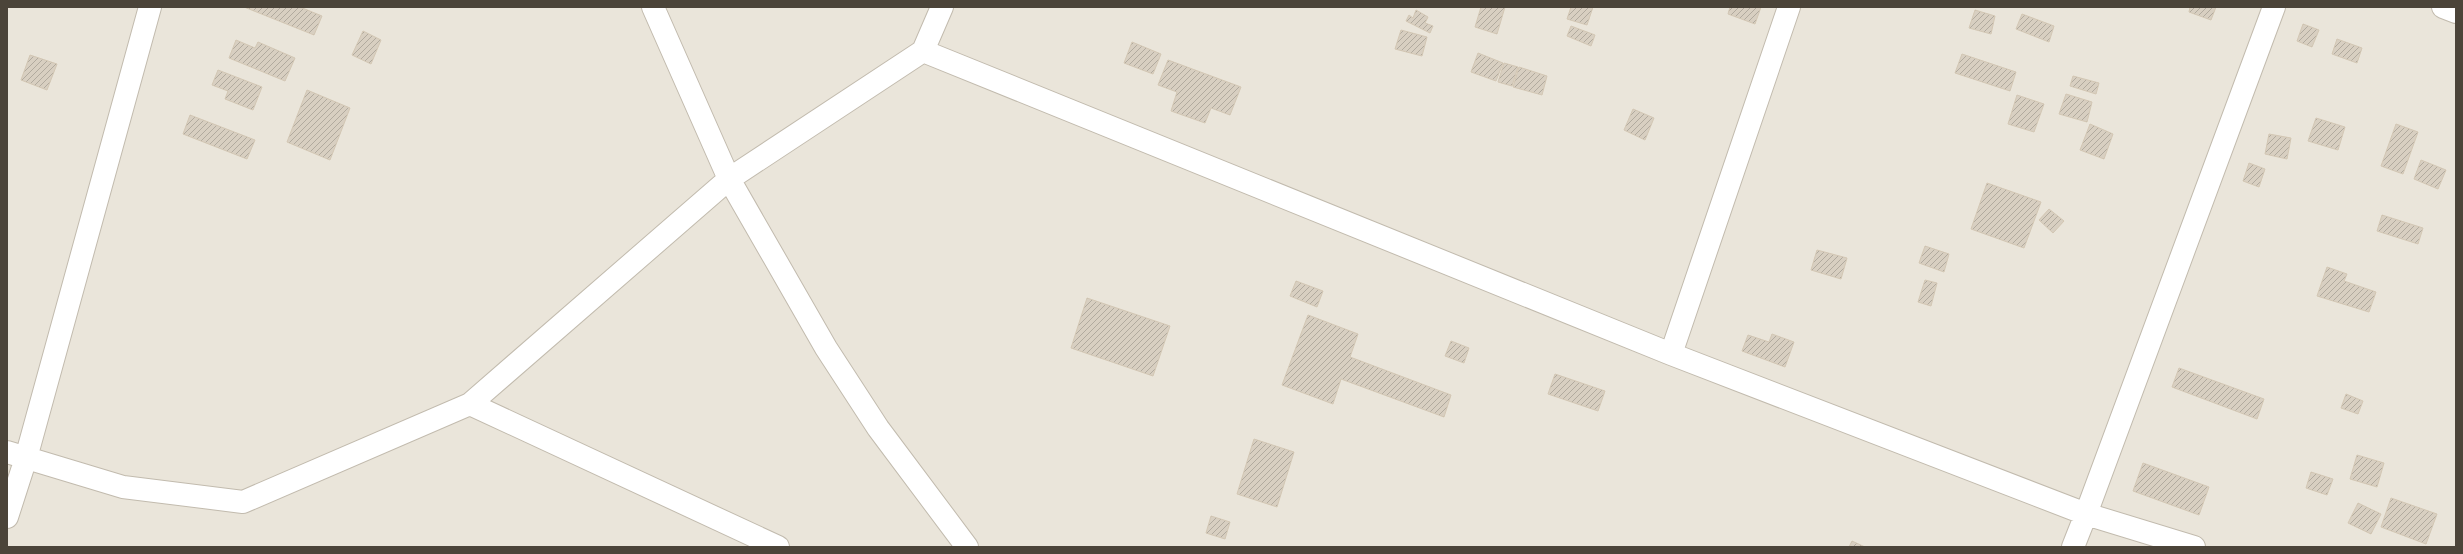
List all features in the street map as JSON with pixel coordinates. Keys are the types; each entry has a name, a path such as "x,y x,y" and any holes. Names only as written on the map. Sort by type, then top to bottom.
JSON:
{"street":[{"path":"7,517 17,455 150,7"},
{"path":"653,7 729,179 826,348 878,428 967,547"},
{"path":"17,455 123,487 243,502 470,404 729,179 923,51 942,7"},
{"path":"1671,354 1789,7"},
{"path":"2073,547 2274,7"},
{"path":"2443,7 2456,12"},
{"path":"923,51 1671,354 2086,514 2194,547"},
{"path":"470,404 778,547"}],"shaded area":[{"path":"7,7 2456,7 2456,547 7,547"}],"building":[{"path":"244,7 300,7 322,16 314,35"},
{"path":"1481,7 1505,7 1497,34 1475,27"},
{"path":"1571,7 1593,7 1587,25 1567,19"},
{"path":"1730,7 1761,7 1755,24 1728,14"},
{"path":"2190,7 2216,7 2211,20 2189,12"},
{"path":"1416,10 1428,17 1425,23 1433,26 1430,33 1406,21 1409,15 1413,18"},
{"path":"1975,10 1995,16 1991,34 1969,28"},
{"path":"2022,14 2054,26 2049,42 2016,29"},
{"path":"2303,24 2319,30 2312,47 2297,41"},
{"path":"1571,26 1595,35 1591,46 1567,36"},
{"path":"1401,30 1427,37 1422,56 1395,49"},
{"path":"363,31 381,40 371,64 352,55"},
{"path":"2337,39 2362,48 2357,63 2332,54"},
{"path":"236,40 255,48 258,42 295,58 285,81 229,58"},
{"path":"1132,42 1161,54 1153,74 1124,63"},
{"path":"1478,53 1503,63 1496,81 1471,72"},
{"path":"1962,54 2016,72 2010,91 1955,73"},
{"path":"30,55 57,64 47,90 21,80"},
{"path":"1168,60 1241,87 1230,115 1211,108 1205,123 1171,111 1177,92 1158,85"},
{"path":"1504,63 1518,67 1512,86 1498,82"},
{"path":"1519,67 1547,76 1542,95 1513,87"},
{"path":"218,70 262,87 253,110 225,99 228,91 212,85"},
{"path":"2073,76 2099,83 2096,94 2070,86"},
{"path":"307,90 350,108 330,160 287,142"},
{"path":"2066,94 2092,102 2087,122 2059,114"},
{"path":"2017,95 2044,104 2034,132 2008,124"},
{"path":"1633,109 1654,118 1645,140 1624,130"},
{"path":"190,115 255,140 247,159 183,134"},
{"path":"2316,118 2345,127 2338,150 2308,141"},
{"path":"2090,124 2113,134 2104,159 2080,150"},
{"path":"2396,124 2418,132 2403,174 2381,166"},
{"path":"2269,134 2291,138 2287,159 2265,154"},
{"path":"2421,160 2446,170 2438,189 2414,179"},
{"path":"2249,163 2265,169 2259,187 2243,181"},
{"path":"1987,183 2041,202 2024,248 1971,229"},
{"path":"2049,209 2064,221 2053,233 2039,220"},
{"path":"2382,215 2423,228 2418,244 2377,231"},
{"path":"1925,246 1949,254 1944,272 1919,263"},
{"path":"1817,250 1847,258 1841,279 1811,270"},
{"path":"2327,267 2347,274 2344,281 2376,292 2369,312 2317,296"},
{"path":"1925,280 1937,283 1931,306 1918,302"},
{"path":"1296,281 1323,291 1317,307 1290,296"},
{"path":"1087,298 1170,326 1153,376 1071,348"},
{"path":"1308,315 1358,334 1350,357 1451,395 1444,417 1341,379 1333,404 1282,385"},
{"path":"1772,334 1794,342 1785,367 1742,351 1748,335 1769,342"},
{"path":"1451,341 1469,348 1464,363 1445,356"},
{"path":"2179,368 2264,399 2257,419 2172,387"},
{"path":"1555,374 1605,391 1598,411 1548,394"},
{"path":"2346,394 2363,401 2358,414 2341,408"},
{"path":"1254,439 1294,452 1277,507 1237,494"},
{"path":"2357,455 2384,463 2377,487 2350,479"},
{"path":"2143,463 2209,487 2199,515 2133,491"},
{"path":"2311,472 2333,479 2327,495 2306,488"},
{"path":"2391,498 2437,514 2426,544 2381,527"},
{"path":"2358,503 2381,514 2371,534 2348,523"},
{"path":"1211,516 1230,522 1225,539 1206,533"},
{"path":"1852,541 1865,547 1849,547"}]}
